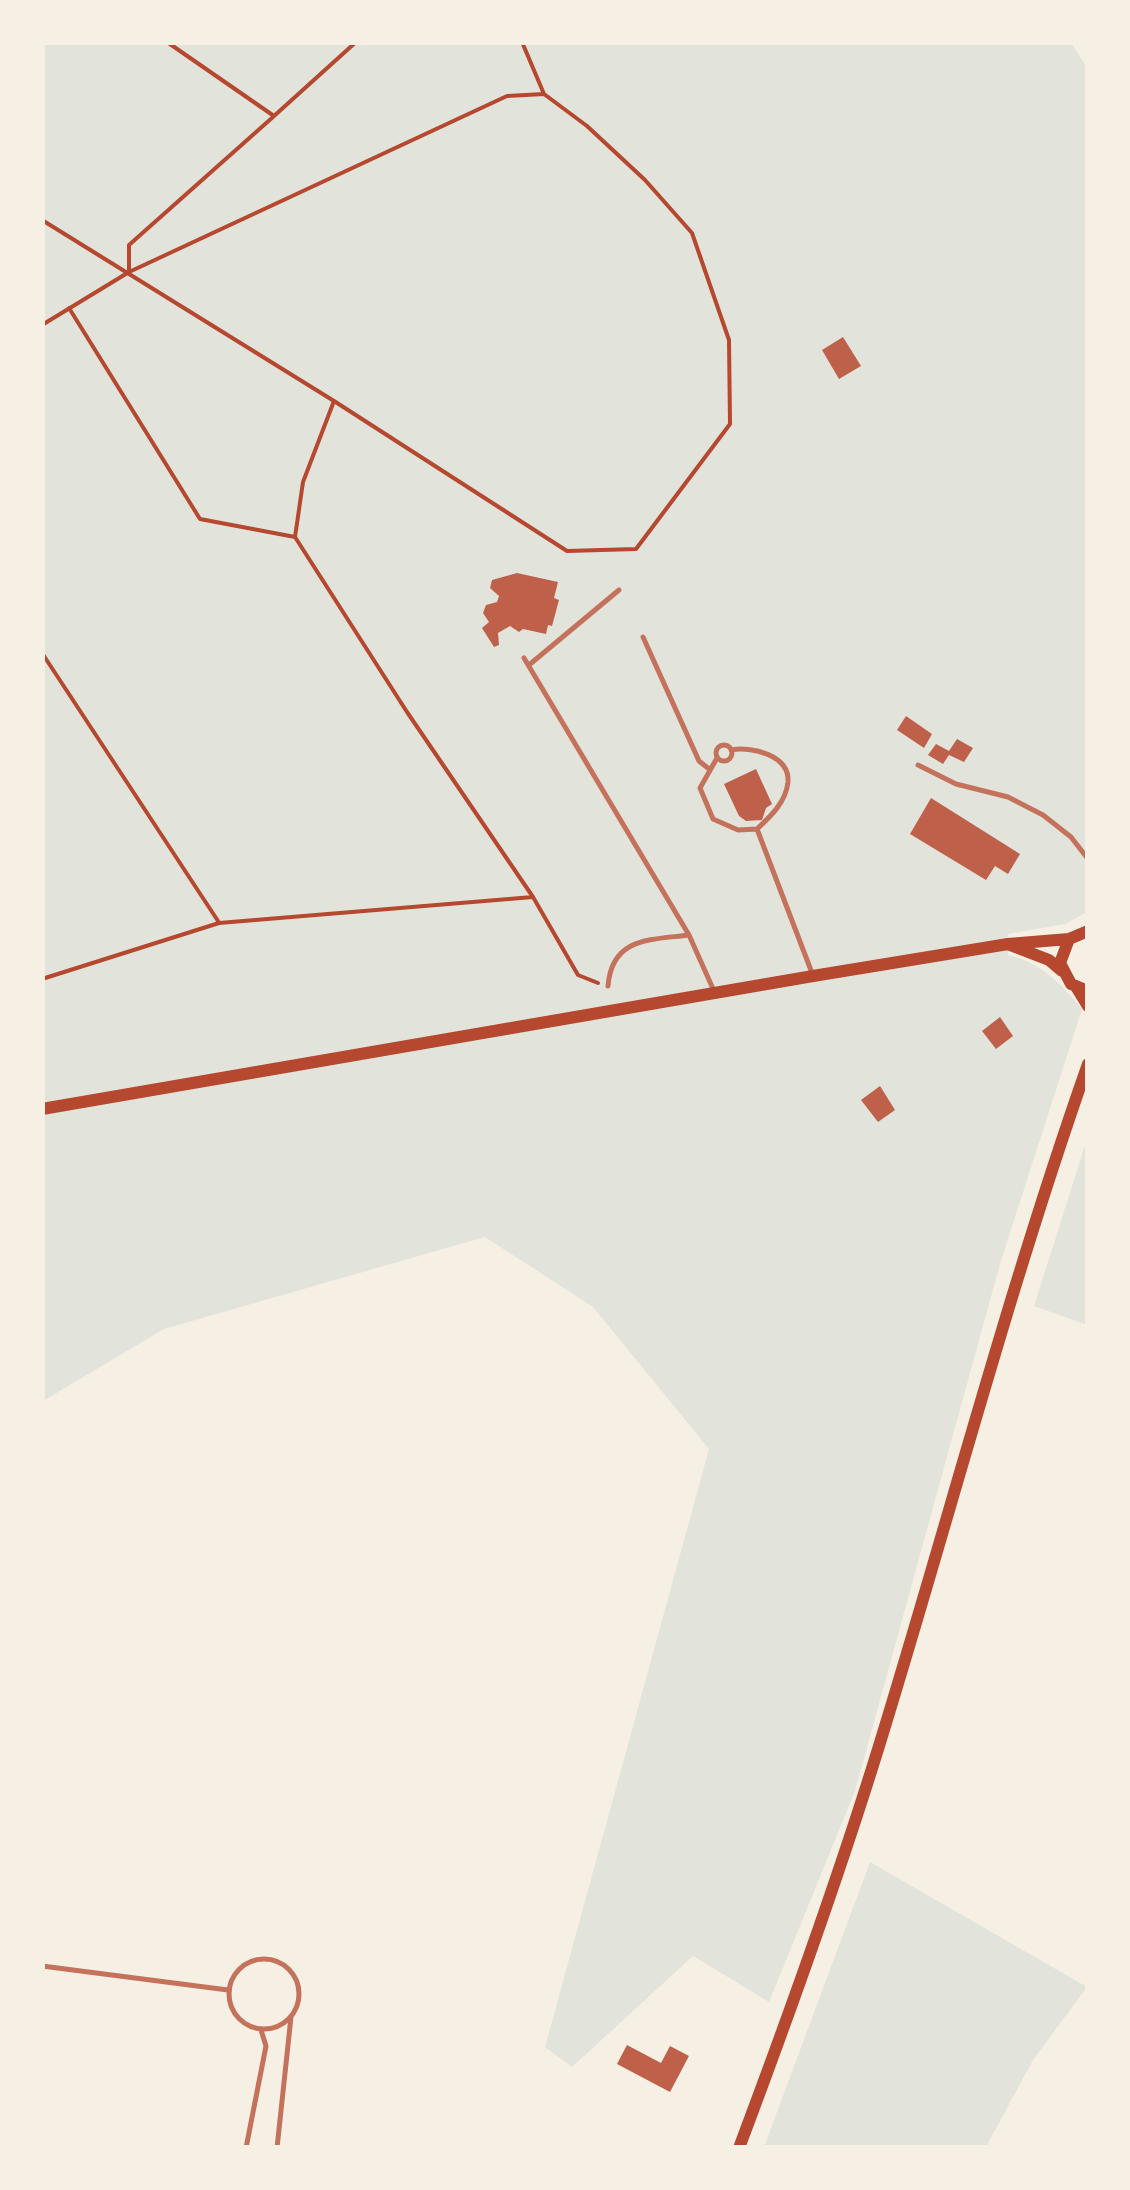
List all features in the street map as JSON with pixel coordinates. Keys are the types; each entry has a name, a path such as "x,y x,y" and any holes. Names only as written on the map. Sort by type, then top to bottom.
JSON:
{"main road":[{"path":"42,1109 814,976 1008,944 1070,939 1088,930"},
{"path":"1062,971 1061,954 1070,939"},
{"path":"1008,944 1050,960 1082,989 1088,1006"},
{"path":"739,2148 810,1957 878,1748 1040,1208 1088,1064"}],"lane":[{"path":"619,590 526,662 690,935 715,993"},
{"path":"644,637 666,694 699,761 708,769"},
{"path":"721,745 732,750 750,748 769,754 786,770 788,783 778,810 757,830 738,830 713,820 700,788 708,769 721,745"},
{"path":"717,758 727,761 732,750"},
{"path":"918,765 956,784 1008,796 1043,815 1071,837 1088,859"},
{"path":"757,830 814,976"},
{"path":"608,986 615,956 628,946 690,935"},
{"path":"277,2148 292,2017 299,1994 297,1982 282,1964 272,1960 248,1962 231,1979 228,1990 232,2012 250,2028 272,2029 292,2017"},
{"path":"42,1966 228,1990"},
{"path":"246,2148 266,2046 261,2030"}],"path":[{"path":"167,42 274,116"},
{"path":"128,272 129,245 356,42"},
{"path":"42,220 567,551 636,549 730,424 728,340 692,233 602,140 544,94 522,42"},
{"path":"42,325 128,272 507,96 544,94"},
{"path":"69,307 200,519 295,537"},
{"path":"334,401 304,482 295,537 406,712 533,897 578,976 608,986"},
{"path":"42,653 219,923"},
{"path":"42,979 219,923 533,897"}],"shaded area":[{"path":"1071,42 1087,68 1087,912 1065,924 1008,934 1008,955 1041,969 1082,1009 1000,1264 855,1791 769,2002 693,1956 572,2067 545,2047 709,1449 593,1307 485,1237 164,1329 43,1401 42,43"},
{"path":"1088,1140 1087,1325 1034,1306"},
{"path":"870,1862 1087,1987 1033,2060 986,2147 764,2147"}],"building":[{"path":"843,337 861,366 839,379 822,350"},
{"path":"517,573 558,582 554,598 559,600 552,626 548,625 546,634 523,629 519,632 510,626 498,633 499,645 494,647 482,628 489,622 483,613 486,605 497,602 499,596 490,588 492,580"},
{"path":"906,716 932,734 924,748 897,730"},
{"path":"957,739 973,748 964,762 949,755 943,764 928,755 936,744 949,751"},
{"path":"756,769 772,804 762,820 746,821 739,816 724,784"},
{"path":"931,798 1020,854 1008,874 995,866 986,880 910,834"},
{"path":"1000,1017 1013,1036 996,1049 982,1031"},
{"path":"880,1086 895,1110 878,1122 861,1100"},
{"path":"627,2045 661,2063 670,2046 689,2056 670,2092 617,2064"}]}
